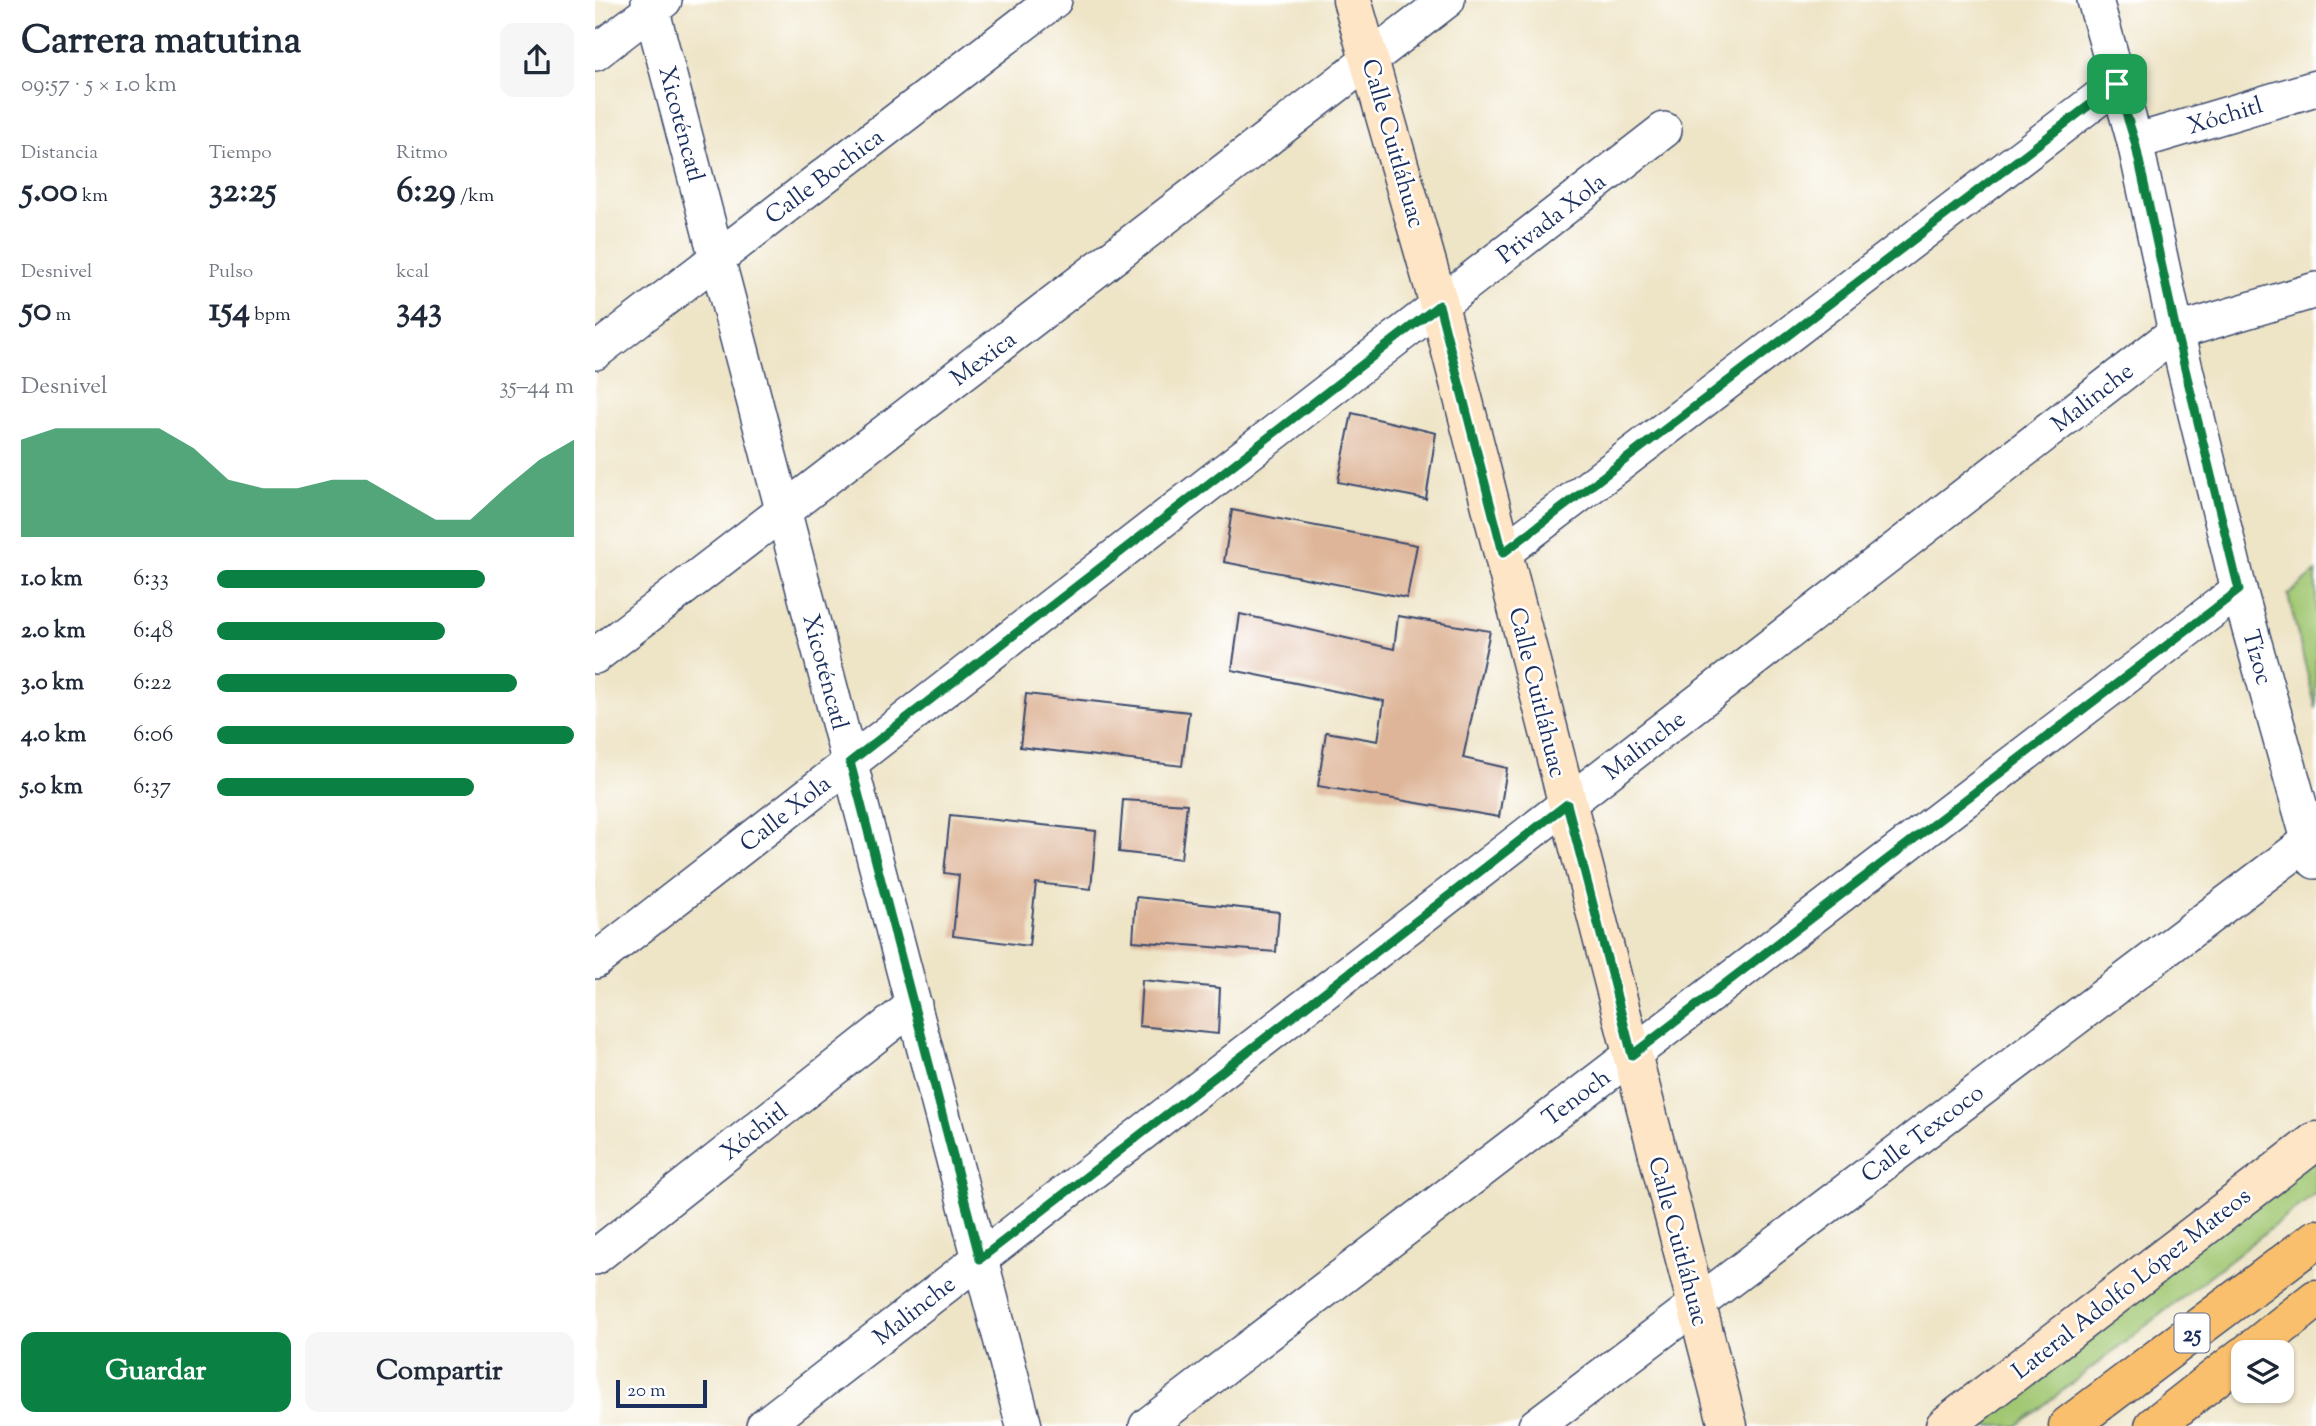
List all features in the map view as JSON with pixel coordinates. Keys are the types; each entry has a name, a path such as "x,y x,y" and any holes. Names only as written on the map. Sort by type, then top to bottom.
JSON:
{"main road":[{"name":"25","path":"2068,1426 2316,1239"},
{"name":"25","path":"2264,1340 2316,1299"},
{"name":"25","path":"2154,1426 2231,1366"}],"street":[{"name":"Calle Bochica","path":"595,352 1054,0"},
{"name":"Calle Cuitláhuac","path":"1352,0 1439,305 1728,1426"},
{"name":"Mexica","path":"595,656 1447,0"},
{"name":"Tízoc","path":"2095,0 2135,142 2176,332 2239,590 2313,853"},
{"name":"Xicoténcatl","path":"655,3 717,257 1024,1426"},
{"path":"595,53 655,3"},
{"path":"1503,553 2117,84"},
{"name":"Xóchitl","path":"2135,142 2316,88"},
{"name":"Privada Xola","path":"1439,305 1664,130"},
{"name":"Malinche","path":"764,1426 2176,332 2316,290"},
{"name":"Calle Xola","path":"595,961 1439,305"},
{"name":"Tenoch","path":"1147,1426 2239,590"},
{"name":"Calle Texcoco","path":"1536,1426 1696,1304 2313,853"},
{"name":"Xóchitl","path":"595,1257 914,1005"},
{"name":"Lateral Adolfo López Mateos","path":"1945,1426 2316,1140"}],"green space":[{"path":"2316,572 2316,709 2288,595"},
{"path":"2316,1148 2316,1193 2017,1426 1959,1426"}],"building":[{"path":"1352,413 1436,433 1426,499 1338,482"},
{"path":"1232,510 1417,545 1407,598 1224,562"},
{"path":"1240,614 1394,649 1398,616 1490,631 1463,758 1507,768 1499,817 1318,786 1326,732 1378,741 1384,701 1232,670"},
{"path":"1026,694 1189,712 1182,766 1020,747"},
{"path":"1123,800 1187,804 1181,859 1119,852"},
{"path":"950,815 1096,831 1091,889 1036,883 1029,946 953,936 959,875 944,873"},
{"path":"1136,897 1279,912 1276,952 1133,941"},
{"path":"1142,980 1220,988 1218,1034 1139,1026"}],"route":[{"path":"2117,84 2135,142 2176,332 2239,590 1632,1055 1567,804 980,1259 850,762 1439,305 1503,553 2117,84"}]}
